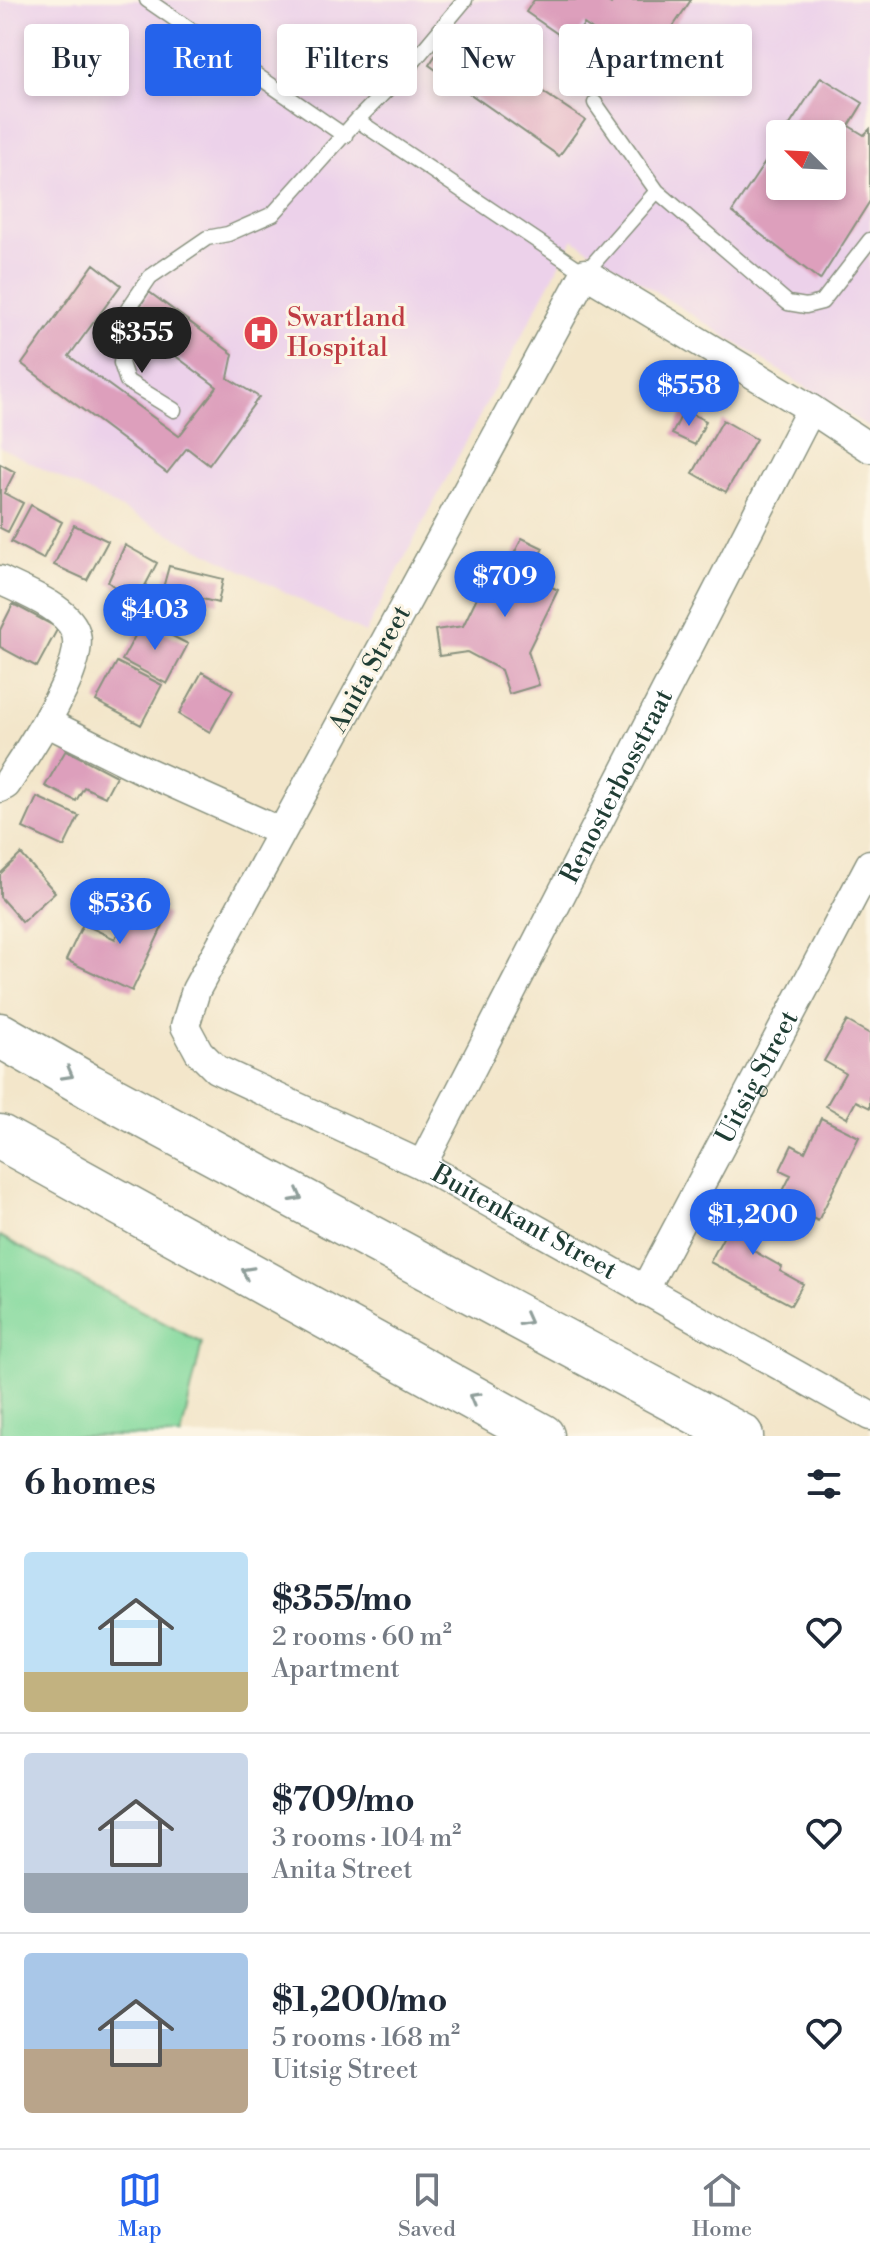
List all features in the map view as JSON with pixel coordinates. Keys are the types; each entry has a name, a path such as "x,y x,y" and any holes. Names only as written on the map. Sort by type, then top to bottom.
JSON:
{"highway":[{"path":"0,1035 89,1086 741,1436"},
{"path":"0,1137 542,1436"}],"street":[{"path":"585,273 870,448"},
{"name":"Anita Street","path":"185,1026 196,990 585,273"},
{"name":"Renosterbosstraat","path":"422,1165 811,409"},
{"path":"0,580 49,605 66,619 76,631 78,651 46,722 6,785 0,788"},
{"path":"46,722 281,832"},
{"name":"Uitsig Street","path":"644,1291 870,864"},
{"name":"Buitenkant Street","path":"185,1026 199,1052 216,1069 422,1165 870,1416"}],"lane":[{"path":"147,0 345,136"},
{"path":"174,410 127,381 121,363 122,318 150,277 207,238 228,234 273,214 408,68 465,0"},
{"path":"595,103 657,191 788,303 806,306 822,302 870,240"},
{"path":"357,120 585,273 657,191"}],"shaded area":[{"name":"Swartland Hospital","path":"0,0 870,0 870,428 573,239 365,633 0,447"}],"green space":[{"path":"0,1236 202,1343 181,1436 0,1436"}],"building":[{"path":"534,0 605,0 611,4 614,0 691,0 675,24 559,24 559,35 526,12"},
{"path":"821,77 863,103 849,126 864,135 870,129 870,201 820,280 732,212 766,161 766,200 846,200 846,120 793,120"},
{"path":"543,92 585,120 559,156 473,96 543,96"},
{"path":"94,264 121,285 69,356 179,436 217,387 130,322 149,292 233,354 228,378 259,397 209,465 187,448 167,473 22,364"},
{"path":"684,410 706,421 695,445 672,434"},
{"path":"723,420 756,439 726,492 693,473"},
{"path":"0,464 15,472 4,493 23,503 8,532 0,528"},
{"path":"31,505 62,522 43,559 11,542"},
{"path":"74,525 108,541 87,580 54,565"},
{"path":"522,538 543,548 529,576 558,590 528,651 539,685 509,694 501,670 467,652 439,656 435,630 463,626 495,560 508,566"},
{"path":"125,545 157,563 136,603 108,582"},
{"path":"169,566 223,579 218,603 195,597 189,618 157,610"},
{"path":"13,604 58,628 37,667 0,647 0,630"},
{"path":"143,621 188,644 167,684 122,660"},
{"path":"117,662 162,685 141,725 96,701"},
{"path":"202,672 233,690 210,732 179,714"},
{"path":"66,750 116,776 105,797 84,787 76,801 45,786"},
{"path":"37,797 79,816 64,847 23,828"},
{"path":"21,854 55,892 22,922 0,897 0,874"},
{"path":"133,899 168,915 132,991 66,960 83,924 115,939"},
{"path":"847,1021 870,1034 870,1108 856,1101 847,1118 826,1106 845,1073 824,1061"},
{"path":"821,1118 859,1137 818,1221 778,1201 791,1175 780,1170 792,1145 805,1152"},
{"path":"741,1204 769,1219 752,1250 782,1267 780,1271 803,1284 791,1305 710,1262"}],"place":[{"name":"Swartland Hospital","path":"261,333"}]}
